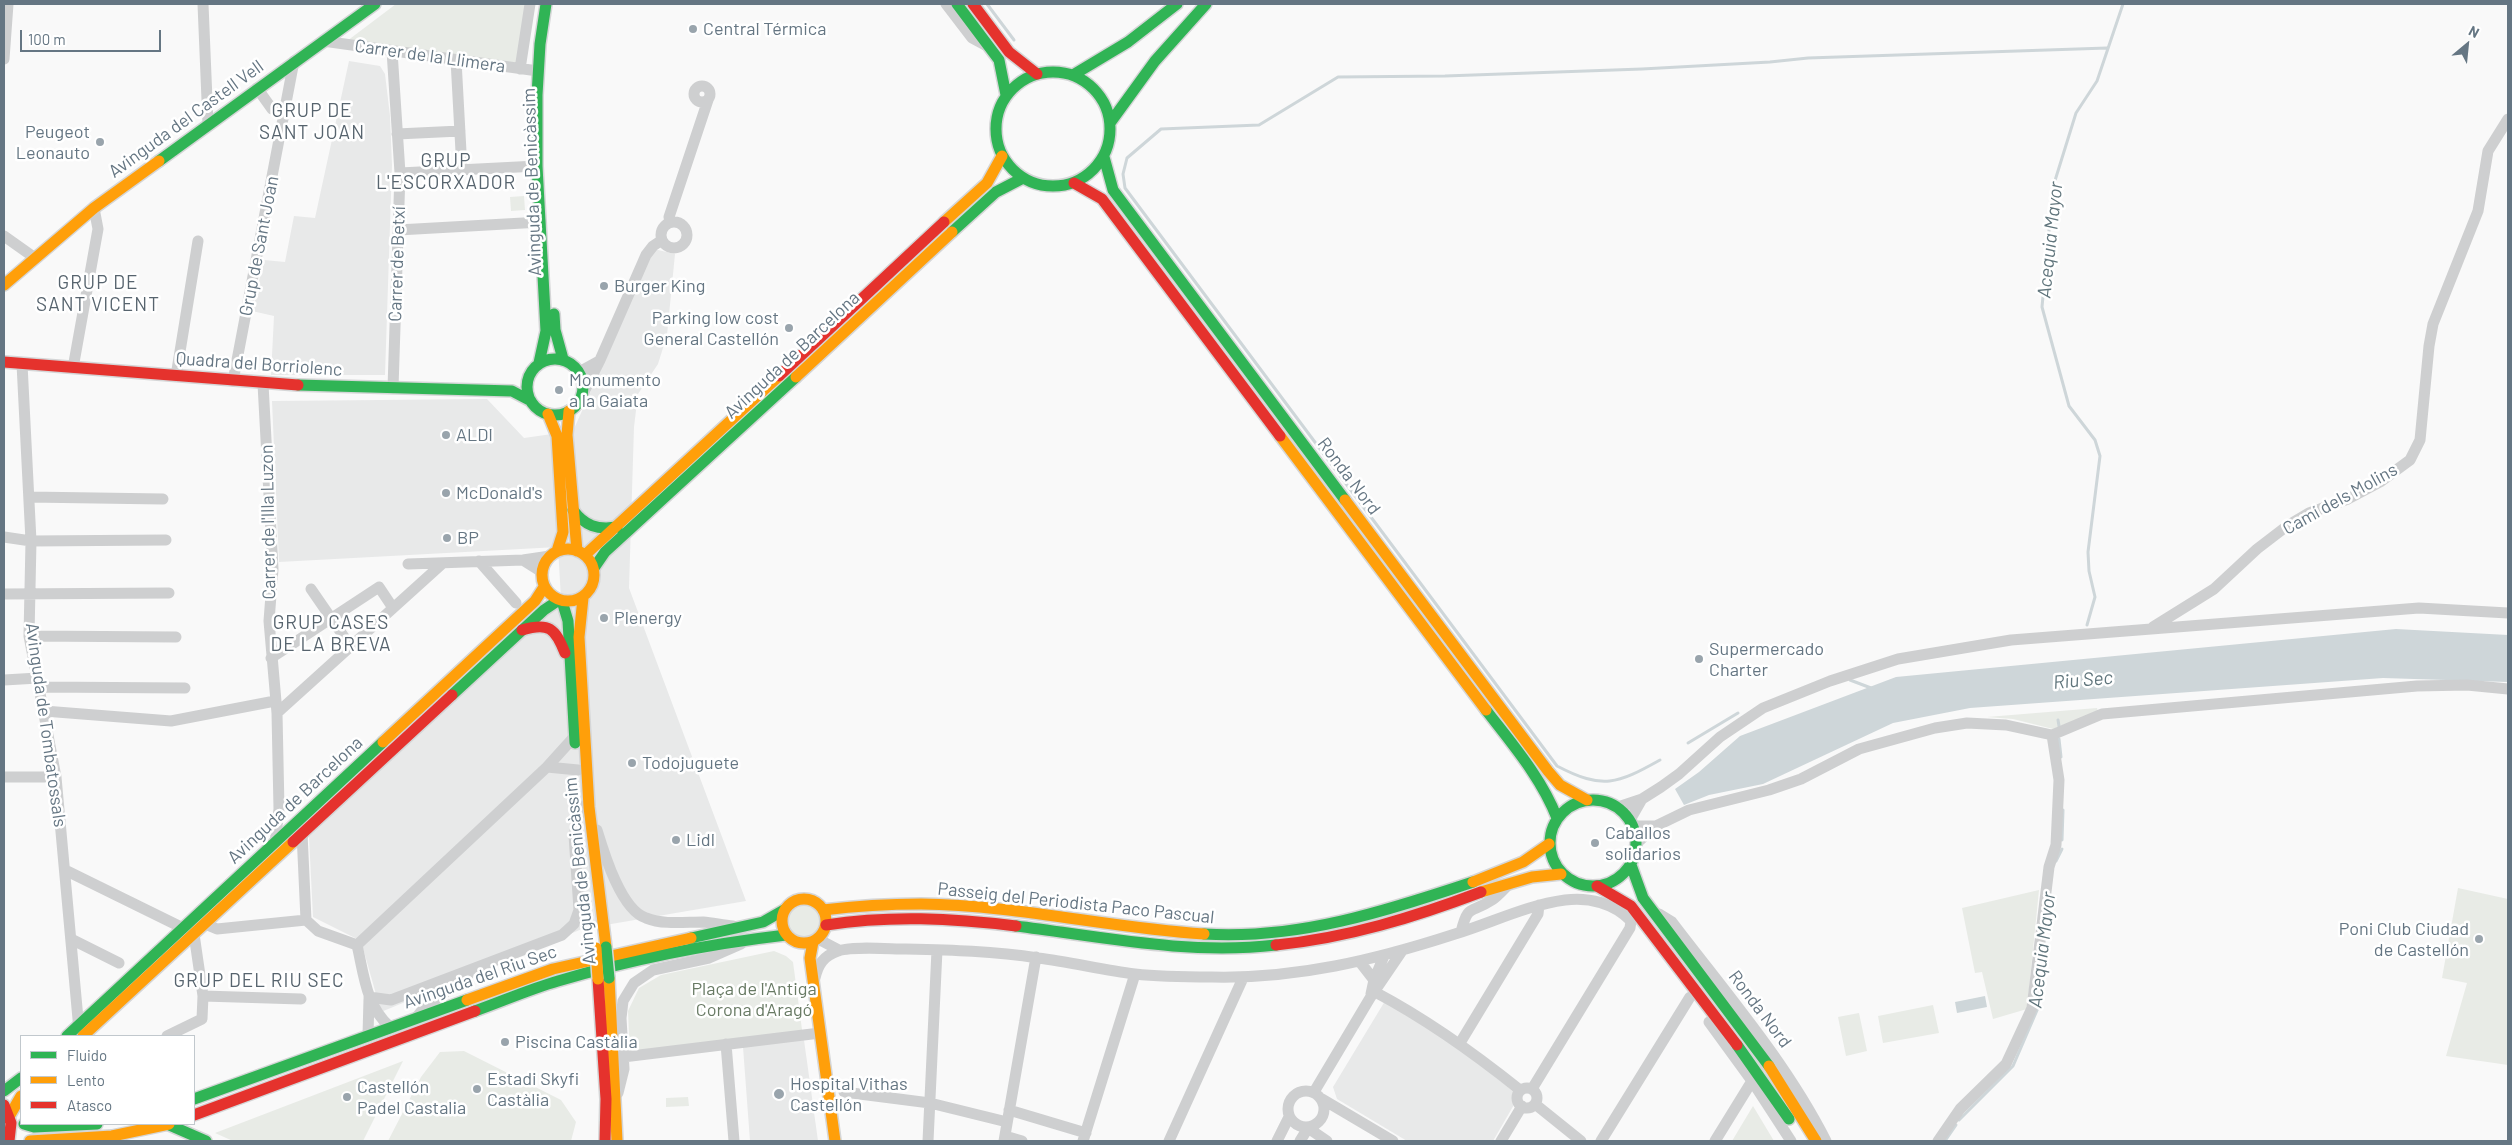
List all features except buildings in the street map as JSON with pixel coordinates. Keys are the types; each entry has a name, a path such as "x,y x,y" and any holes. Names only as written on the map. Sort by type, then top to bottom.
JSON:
{"main road":[{"name":"Avinguda del Castell Vell","path":"4,285 94,208 375,4"},
{"name":"Avinguda de Benicàssim","path":"539,363 546,331 537,166 538,71 542,20 546,4"},
{"name":"Avinguda de Benicàssim","path":"555,4 549,42 546,95 547,165 555,330 563,360"},
{"path":"957,4 999,60 1006,96"},
{"path":"973,4 1009,52 1036,74"},
{"path":"1073,75 1128,42 1177,4"},
{"path":"1110,124 1134,86 1174,37 1206,4"},
{"path":"1052,72 1073,75 1090,86 1103,101 1110,124 1109,142 1104,157 1093,171 1074,183 1060,186 1041,186 1023,178 1010,168 1002,156 996,139 996,118 1006,96 1020,82 1036,74 1052,72"},
{"name":"Avinguda de Barcelona","path":"581,553 617,527 987,183 1002,156"},
{"name":"Ronda Nord","path":"1104,157 1113,190 1536,756 1560,785 1587,800"},
{"name":"Avinguda de Barcelona","path":"594,568 605,552 989,198 996,192 1023,178"},
{"name":"Ronda Nord","path":"1074,183 1102,199 1537,778 1549,798 1556,818"},
{"name":"Avinguda del Castell Vell","path":"4,295 22,269"},
{"path":"512,391 528,379 539,363 549,359 563,360 572,364 579,372 583,385 580,400 569,411 559,414 548,414 538,409 531,400 527,390 528,379"},
{"name":"Quadra del Borriolenc","path":"4,362 263,384 512,391 531,400"},
{"path":"548,414 557,436 563,532 554,554 542,572 544,586 560,600 574,601 582,598 592,586 594,568 581,553 573,510 567,435 569,411"},
{"path":"573,510 582,522 592,528 617,527"},
{"path":"554,554 567,549 581,553"},
{"name":"Avinguda de Barcelona","path":"81,1033 183,928 530,606 544,586"},
{"name":"Avinguda de Benicàssim","path":"582,598 579,637 585,807"},
{"name":"Avinguda de Benicàssim","path":"560,600 568,621 569,661 578,770 585,807 601,948 616,1099 617,1141"},
{"name":"Avinguda de Barcelona","path":"81,1033 205,924 544,610 560,600"},
{"path":"521,631 536,626 551,628 560,637 569,661"},
{"path":"1587,800 1603,800 1618,807 1632,823 1637,842 1631,865 1618,879 1597,886 1580,885 1561,874 1552,859 1549,844 1556,818 1570,806 1587,800"},
{"name":"Passeig del Periodista Paco Pascual","path":"823,910 890,904 942,906 1031,914 1182,933 1224,935 1287,930 1337,923 1402,906 1506,871 1527,862 1549,844"},
{"name":"Ronda Nord","path":"1631,865 1643,898 1769,1066 1816,1141"},
{"name":"Passeig del Periodista Paco Pascual","path":"820,935 889,918 940,919 1030,927 1138,944 1224,948 1287,944 1339,936 1406,919 1532,875 1561,874"},
{"path":"1597,886 1631,906 1658,939 1759,1074 1802,1141"},
{"path":"810,958 820,935 823,910 815,901 803,898 792,902 784,910 781,923 786,935 798,943 810,958 835,1141"},
{"name":"Avinguda del Riu Sec","path":"195,1099 390,1027 582,961 763,922 784,910"},
{"name":"Avinguda del Riu Sec","path":"198,1113 556,981 626,963 750,939 786,935"},
{"path":"798,943 820,935"},
{"name":"Avinguda de Benicàssim","path":"603,978 606,1099 605,1141"},
{"path":"4,1091 20,1079"},
{"path":"9,1141 20,1099"},
{"path":"170,1125 202,1139 198,1113"},
{"path":"30,1125 34,1127 81,1125"},
{"path":"30,1141 116,1139 164,1125"}],"street":[{"path":"203,4 208,124"},
{"name":"Avinguda de Benicàssim","path":"520,69 530,4"},
{"path":"946,4 972,38 990,48"},
{"path":"4,59 6,10"},
{"name":"Carrer de la Llimera","path":"323,41 538,71"},
{"name":"Carrer de Betxí","path":"392,51 400,173 393,388"},
{"path":"456,60 462,170"},
{"name":"Grup de Sant Joan","path":"233,381 294,61"},
{"path":"257,88 272,109 284,111"},
{"path":"671,222 669,217 701,119 703,101"},
{"name":"Camí dels Molins","path":"2152,628 2214,589 2257,549 2287,526 2309,513 2356,495 2380,482 2410,460 2420,440 2429,346 2433,324 2478,211 2488,151 2508,120"},
{"path":"397,134 460,131"},
{"path":"400,173 537,166"},
{"path":"73,368 98,229 94,208"},
{"path":"398,230 540,222"},
{"path":"671,222 678,222 684,226 686,238 684,244 676,248 668,246 662,240 661,233 664,226 671,222"},
{"path":"4,236 35,258"},
{"path":"580,400 600,360 646,255 652,246 662,240"},
{"path":"176,376 198,241"},
{"path":"579,372 600,360"},
{"name":"Avinguda de Tombatossals","path":"22,364 31,541 29,636 56,777 70,939 81,1033"},
{"name":"Carrer de l'Illa Luzon","path":"263,384 272,569 269,621 277,713 279,810 275,843"},
{"path":"28,497 163,499"},
{"path":"4,537 31,541 166,540"},
{"path":"408,564 523,560 554,554"},
{"path":"523,560 542,572"},
{"path":"479,561 516,603"},
{"path":"277,713 443,563"},
{"path":"271,658 379,587 393,608"},
{"path":"311,589 350,647"},
{"path":"4,594 169,592"},
{"path":"1618,807 1642,799 1679,774 1720,737 1763,708 1838,678 1898,659 2011,640 2419,608 2508,614"},
{"path":"29,636 176,637"},
{"path":"4,680 185,688"},
{"path":"1637,842 1656,826 1689,810 1769,790 1801,779 1860,749 1935,728 1967,723 2006,725 2052,735 2102,714 2417,686 2467,685 2508,689"},
{"path":"44,711 171,721 276,701"},
{"path":"1938,1141 1960,1109 2006,1064 2032,1008 2049,868 2056,845 2059,780 2052,735"},
{"path":"357,945 547,767 575,736"},
{"path":"547,767 578,770"},
{"path":"4,777 56,777"},
{"path":"1642,799 1632,823 1656,826"},
{"path":"585,807 608,865 632,908 644,918 659,922 705,922 742,927"},
{"name":"Avinguda de Benicàssim","path":"480,966 562,935 574,924 580,910 574,835 585,807"},
{"path":"279,810 285,817 298,821"},
{"path":"302,833 306,920 318,931 357,945"},
{"path":"65,870 183,928"},
{"name":"Passeig del Periodista Paco Pascual","path":"1461,932 1464,918 1470,909 1492,901 1510,884"},
{"path":"814,983 818,966 824,958 839,950 937,950 1036,957 1135,974 1243,978 1289,974 1360,962 1402,951 1539,905 1566,900 1588,899 1603,903 1623,913 1631,921 1630,928 1526,1090 1517,1099 1522,1106 1529,1108 1535,1104 1538,1096 1526,1090 1463,1038 1415,1013 1373,995"},
{"path":"1463,1038 1538,914 1539,905"},
{"name":"Ronda Nord","path":"1652,909 1672,922 1698,955 1799,1093 1826,1141"},
{"path":"205,924 217,929 306,920"},
{"path":"169,1035 202,1019 203,996 194,934"},
{"path":"820,935 839,950"},
{"path":"70,939 119,964"},
{"path":"616,1099 624,1069 621,1018 623,1001 634,983 653,970 709,958 728,951 750,939"},
{"path":"1658,939 1660,956 1752,1081 1791,1141"},
{"path":"357,945 369,997 368,1035"},
{"path":"928,1141 937,950"},
{"path":"1318,1095 1373,995 1402,951"},
{"path":"1373,995 1374,980 1384,956"},
{"path":"1384,956 1387,973"},
{"path":"1022,1141 1004,1139 1036,957"},
{"path":"1360,962 1374,980"},
{"path":"369,997 391,1000 480,966"},
{"path":"416,1018 424,1008 480,966"},
{"path":"1009,1110 1085,1137 1135,974"},
{"path":"1169,1141 1243,978"},
{"path":"203,996 301,999"},
{"path":"369,997 380,1018 390,1027"},
{"path":"1601,1141 1690,997"},
{"path":"623,1057 727,1048 820,1033"},
{"path":"727,1048 734,1141"},
{"path":"1715,1141 1752,1081"},
{"path":"1277,1141 1289,1117 1288,1106 1293,1096 1303,1090 1318,1095 1393,1141"},
{"path":"844,1092 930,1103 1007,1122"},
{"path":"1300,1141 1308,1128 1320,1123 1323,1117 1325,1111 1318,1095"},
{"path":"1535,1104 1582,1141"},
{"path":"1500,1141 1522,1106"},
{"path":"1289,1117 1297,1126 1308,1128 1327,1141"},
{"path":"132,1141 140,1131"}],"shaded area":[{"path":"349,61 380,66 385,74 390,116 392,165 385,375 271,375 274,316 252,311 264,260 285,262 294,216 315,218"},
{"path":"654,249 675,254 667,335 658,364 638,394 634,427 629,588 746,901 582,929 381,1012 361,941 313,917 309,837 561,599 558,547 279,562 272,401 487,399 524,438 573,431"},
{"path":"1385,1001 1441,1033 1515,1093 1515,1103 1493,1141 1407,1141 1337,1099 1333,1087"},
{"name":"Hospital Vithas Castellón","path":"804,1040 818,1141 750,1141 743,1047"}],"green space":[{"path":"396,4 525,4 517,65 347,41"},
{"path":"524,196 525,210 511,211 510,197"},
{"path":"2097,708 2098,711 2053,729 2013,719 1987,717"},
{"name":"Poni Club Ciudad de Castellón","path":"2458,888 2508,899 2508,1065 2446,1056 2467,983 2442,978"},
{"path":"2039,890 2027,1009 1993,1019 1982,972 1975,973 1962,908"},
{"path":"804,905 810,906 815,910 819,915 819,927 815,932 810,936 804,937 798,936 793,932 789,927 788,921 789,915 793,910 798,906"},
{"name":"Plaça de l'Antiga Corona d'Aragó","path":"774,951 786,956 793,962 803,1037 630,1059 628,1011 639,988 661,975"},
{"path":"1933,1005 1939,1033 1883,1043 1878,1016"},
{"path":"1859,1013 1867,1051 1846,1056 1838,1017"},
{"name":"Estadi Skyfi Castàlia","path":"464,1051 561,1100 576,1122 571,1141 388,1141 421,1077 440,1052"},
{"name":"Castellón Padel Castalia","path":"403,1061 363,1141 233,1141 215,1133"},
{"path":"688,1097 689,1106 666,1107 666,1098"},
{"path":"1753,1106 1774,1141 1732,1141"}],"water":[{"name":"Riu Sec","path":"2396,629 2508,635 2508,682 2383,678 1970,708 1893,723 1763,784 1709,795 1684,805 1675,789 1699,772 1740,736 1896,677"},
{"path":"1985,996 1987,1007 1957,1013 1955,1002"}],"waterway":[{"path":"987,4 1014,40"},
{"name":"Acequia Mayor","path":"2087,625 2095,597 2089,571 2088,552 2100,456 2095,440 2069,406 2042,307 2053,187 2076,113 2097,81 2123,4"},
{"path":"1660,760 1621,779 1610,781 1586,779 1557,766 1125,188 1123,174 1127,158 1161,129 1259,125 1338,77 1445,76 1642,69 1808,58 2107,48"},
{"path":"1850,680 1871,688"},
{"path":"1688,743 1738,713"},
{"name":"Acequia Mayor","path":"2058,720 2059,726"},
{"name":"Acequia Mayor","path":"2059,739 2061,757"},
{"name":"Acequia Mayor","path":"2062,840 2063,810"},
{"name":"Acequia Mayor","path":"2056,861 2062,849"},
{"name":"Acequia Mayor","path":"1959,1120 2013,1066 2038,1008 2038,1001"},
{"name":"Acequia Mayor","path":"1945,1141 1956,1125"}],"traffic: fast":[{"path":"159,161 375,4"},
{"path":"539,363 546,331 537,166 537,95 540,44 546,4"},
{"path":"957,4 999,60 1006,95"},
{"path":"1073,75 1128,42 1177,4"},
{"path":"1110,123 1155,61 1206,4"},
{"path":"1053,72 1075,76 1093,89 1106,107 1110,129 1106,151 1093,169 1075,182 1053,186 1031,182 1013,169 1000,151 996,129 1000,107 1013,89 1031,76 1053,72"},
{"path":"1104,157 1113,190 1345,500"},
{"path":"952,232 996,192 1023,178"},
{"path":"554,314 555,330 563,359"},
{"path":"555,359 566,361 575,367 581,376 583,387 581,398 575,407 566,413 555,415 544,413 535,407 529,398 527,387 529,376 535,367 544,361 555,359"},
{"path":"594,568 605,552 796,377"},
{"path":"298,385 512,391 531,401"},
{"path":"573,510 582,520 592,526 603,528 617,527"},
{"path":"452,695 544,610 559,600"},
{"path":"562,601 568,621 575,743"},
{"path":"1486,710 1516,748 1534,775 1557,818"},
{"path":"68,1035 383,742"},
{"path":"1593,800 1609,803 1617,807 1629,819 1633,827 1636,843 1633,859 1629,867 1617,879 1609,883 1593,886 1577,883 1569,879 1557,867 1553,859 1550,843 1553,827 1557,819 1569,807 1577,803 1593,800"},
{"path":"1631,865 1643,898 1769,1066"},
{"path":"1204,934 1239,935 1307,928 1374,913 1473,882"},
{"path":"691,938 763,922 784,910"},
{"path":"1016,926 1178,946 1243,948 1276,945"},
{"path":"475,1011 548,984 642,959 728,943 786,935"},
{"path":"606,947 609,978"},
{"path":"195,1099 467,1000"},
{"path":"1737,1045 1789,1119"},
{"path":"4,1091 20,1079"},
{"path":"27,1125 34,1127 76,1125"},
{"path":"169,1125 206,1141"}],"traffic: slow":[{"path":"944,222 987,183 1002,156"},
{"path":"4,285 94,208 159,161"},
{"path":"796,377 952,232"},
{"path":"585,555 779,376"},
{"path":"569,411 567,435 577,551"},
{"path":"548,414 557,436 563,532 557,551"},
{"path":"1280,436 1486,710"},
{"path":"1345,500 1548,771 1560,785 1587,800"},
{"path":"568,549 578,551 586,557 592,565 594,575 592,585 586,593 578,599 568,601 558,599 550,593 544,585 542,575 544,565 550,557 558,551 568,549"},
{"path":"383,742 535,601 544,587"},
{"path":"583,598 579,637 589,807 606,947"},
{"path":"84,1035 293,842"},
{"path":"1473,882 1523,862 1549,844"},
{"path":"1481,892 1532,877 1561,874"},
{"path":"800,899 808,899 820,905 826,921 820,937 808,943 800,943 788,937 782,925 782,917 788,905 800,899"},
{"path":"823,910 896,904 957,905 1204,934"},
{"path":"467,1000 553,969 691,938"},
{"path":"813,942 810,958 835,1141"},
{"path":"596,948 598,979"},
{"path":"609,978 617,1141"},
{"path":"1769,1066 1816,1141"},
{"path":"10,1115 20,1098"},
{"path":"30,1141 112,1136 164,1125"}],"traffic: jam":[{"path":"973,4 1009,52 1037,74"},
{"path":"1074,183 1102,199 1280,436"},
{"path":"779,376 944,222"},
{"path":"4,362 298,385"},
{"path":"522,630 539,627 550,629 558,638 565,653"},
{"path":"293,842 452,695"},
{"path":"1597,886 1631,906 1737,1045"},
{"path":"1276,945 1355,932 1406,918 1481,892"},
{"path":"826,925 874,920 921,919 1016,926"},
{"path":"598,979 606,1099 605,1141"},
{"path":"195,1115 475,1011"},
{"path":"4,1105 11,1123 9,1141"}],"place":[{"name":"Central Térmica","path":"693,29"},
{"name":"Peugeot Leonauto","path":"100,142"},
{"name":"Burger King","path":"604,286"},
{"name":"Parking low cost General Castellón","path":"789,328"},
{"name":"Monumento a la Gaiata","path":"559,390"},
{"name":"ALDI","path":"446,435"},
{"name":"McDonald's","path":"446,493"},
{"name":"BP","path":"447,538"},
{"name":"Plenergy","path":"604,618"},
{"name":"Supermercado Charter","path":"1699,659"},
{"name":"Todojuguete","path":"632,763"},
{"name":"Lidl","path":"676,840"},
{"name":"Caballos solidarios","path":"1595,843"},
{"name":"Poni Club Ciudad de Castellón","path":"2479,939"},
{"name":"Piscina Castàlia","path":"505,1042"},
{"name":"Estadi Skyfi Castàlia","path":"477,1089"},
{"name":"Hospital Vithas Castellón","path":"779,1094"},
{"name":"Castellón Padel Castalia","path":"347,1097"}],"district":[{"name":"GRUP DE SANT JOAN","path":"312,122"},
{"name":"GRUP L'ESCORXADOR","path":"446,172"},
{"name":"GRUP DE SANT VICENT","path":"98,294"},
{"name":"GRUP CASES DE LA BREVA","path":"331,634"},
{"name":"GRUP DEL RIU SEC","path":"259,981"}]}
